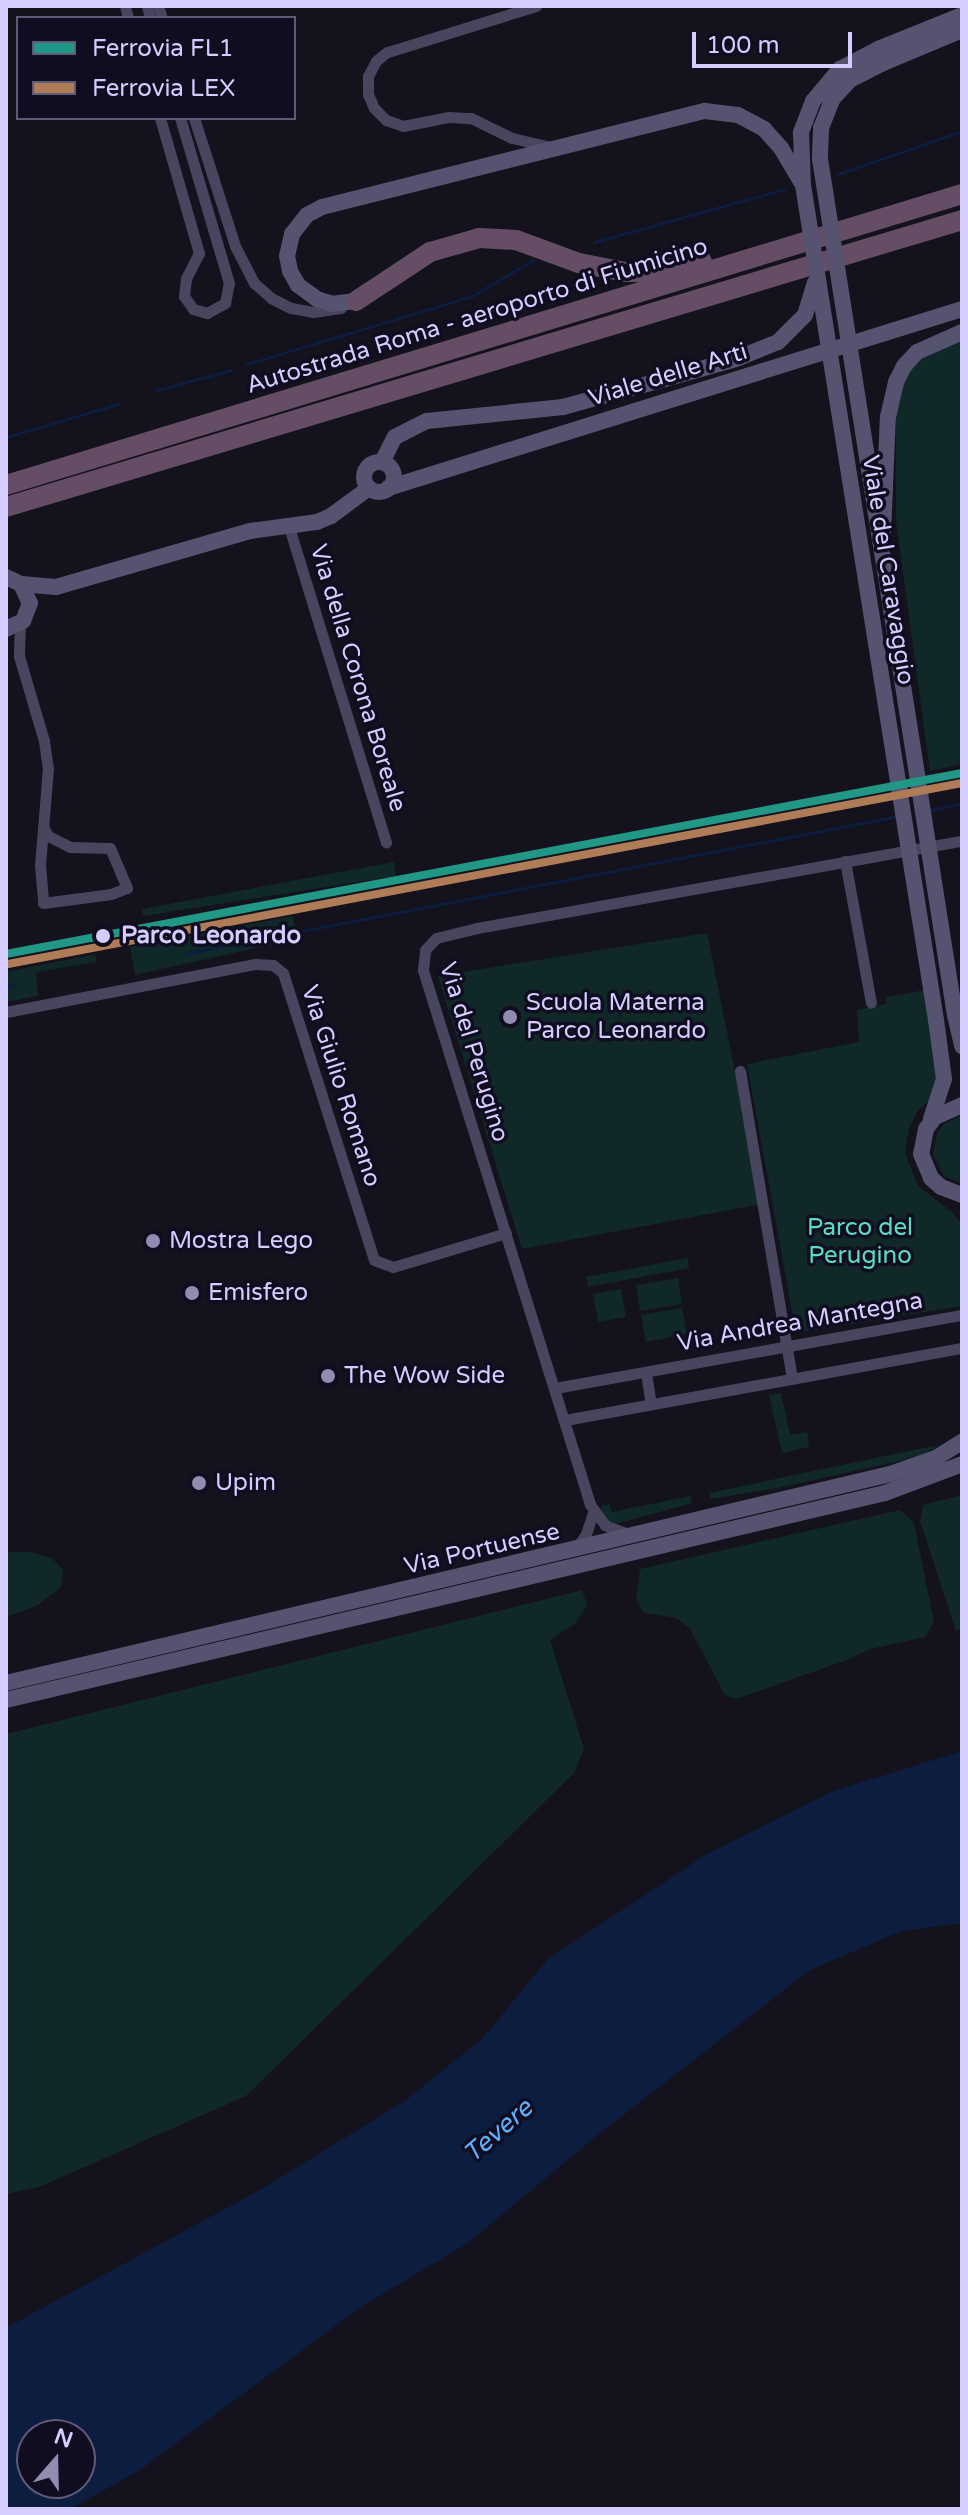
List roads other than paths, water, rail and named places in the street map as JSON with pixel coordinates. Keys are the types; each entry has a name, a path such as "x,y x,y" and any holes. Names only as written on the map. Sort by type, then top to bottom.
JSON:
{"highway":[{"name":"Autostrada Roma - aeroporto di Fiumicino","path":"6,485 418,363 962,194"},
{"path":"356,301 430,252 466,239 516,240 592,266 648,272 877,220"},
{"name":"Autostrada Roma - aeroporto di Fiumicino","path":"6,507 962,220"}],"street":[{"path":"536,6 387,52 376,61 368,76 368,94 374,108 386,120 403,126 449,117 471,118 512,138 558,148"},
{"path":"881,56 962,15"},
{"path":"881,56 962,30"},
{"name":"Viale del Caravaggio","path":"881,56 840,69 813,101 801,133 803,185 944,1079 941,1098 926,1129"},
{"name":"Viale del Caravaggio","path":"881,56 833,98 821,128 820,150 962,1046"},
{"path":"356,301 333,304 317,299 294,278 288,263 288,248 296,228 307,215 322,207 705,111 738,115 764,129 781,148 803,185"},
{"path":"161,120 199,253 186,279 184,296 193,309 207,313 225,303 229,283 181,120"},
{"path":"195,120 235,246 254,283 280,303 302,311 324,312 356,301"},
{"path":"382,462 395,437 427,421 563,407 748,355 787,336 811,303 815,281 813,249"},
{"name":"Viale delle Arti","path":"369,488 377,491 388,488 962,309"},
{"path":"883,543 893,392 908,360 942,339 962,332"},
{"path":"382,462 393,475 388,488"},
{"path":"40,865 52,849 110,848 127,888 111,894 43,903 40,865 48,768 44,741 13,627 29,608 56,587 238,534 289,527 331,516 369,488 364,479 366,469 373,463 382,462"},
{"name":"Via della Corona Boreale","path":"289,527 386,842"},
{"path":"14,581 56,587"},
{"path":"14,581 29,597 29,608"},
{"path":"6,640 19,656"},
{"path":"44,828 48,836 70,847"},
{"name":"Via del Perugino","path":"593,1512 422,968 423,953 429,943 441,936 477,928 962,841"},
{"path":"845,861 871,1003"},
{"name":"Via Giulio Romano","path":"6,1012 260,963 273,965 283,973 374,1260 393,1267 506,1233"},
{"path":"740,1071 792,1379"},
{"path":"962,1105 947,1109 926,1129 921,1154 931,1178 962,1207"},
{"path":"941,1187 962,1195"},
{"name":"Via Andrea Mantegna","path":"555,1388 962,1315"},
{"path":"565,1420 962,1348"},
{"path":"646,1373 651,1404"},
{"name":"Via Portuense","path":"6,1683 573,1552 890,1474 936,1458 962,1442"},
{"name":"Via Portuense","path":"6,1700 885,1493 962,1464"},
{"path":"573,1552 586,1534 593,1512 609,1528 636,1536"}],"water":[{"name":"Tevere","path":"962,1751 962,1923 902,1931 810,1970 599,2134 468,2243 361,2307 137,2472 96,2495 96,2419 16,2419 16,2499 88,2499 70,2509 6,2509 6,2328 265,2187 406,2100 483,2038 548,1959 707,1854 833,1791"}],"waterway":[{"path":"838,174 962,131"},
{"path":"594,242 785,189"},
{"path":"247,364 472,296 533,260"},
{"path":"157,390 231,370"},
{"path":"6,437 118,404"},
{"path":"930,810 962,803"},
{"path":"187,953 899,816"},
{"path":"6,987 14,985"}],"rail line":[{"name":"FL1","path":"6,954 962,773"},
{"name":"LEX","path":"8,964 962,783"}],"place":[{"name":"Parco Leonardo","path":"103,936"},
{"name":"Scuola Materna Parco Leonardo","path":"510,1017"},
{"name":"Mostra Lego","path":"153,1241"},
{"name":"Emisfero","path":"192,1293"},
{"name":"The Wow Side","path":"328,1376"},
{"name":"Upim","path":"199,1483"}],"park label":[{"name":"Parco del Perugino","path":"860,1242"}]}
